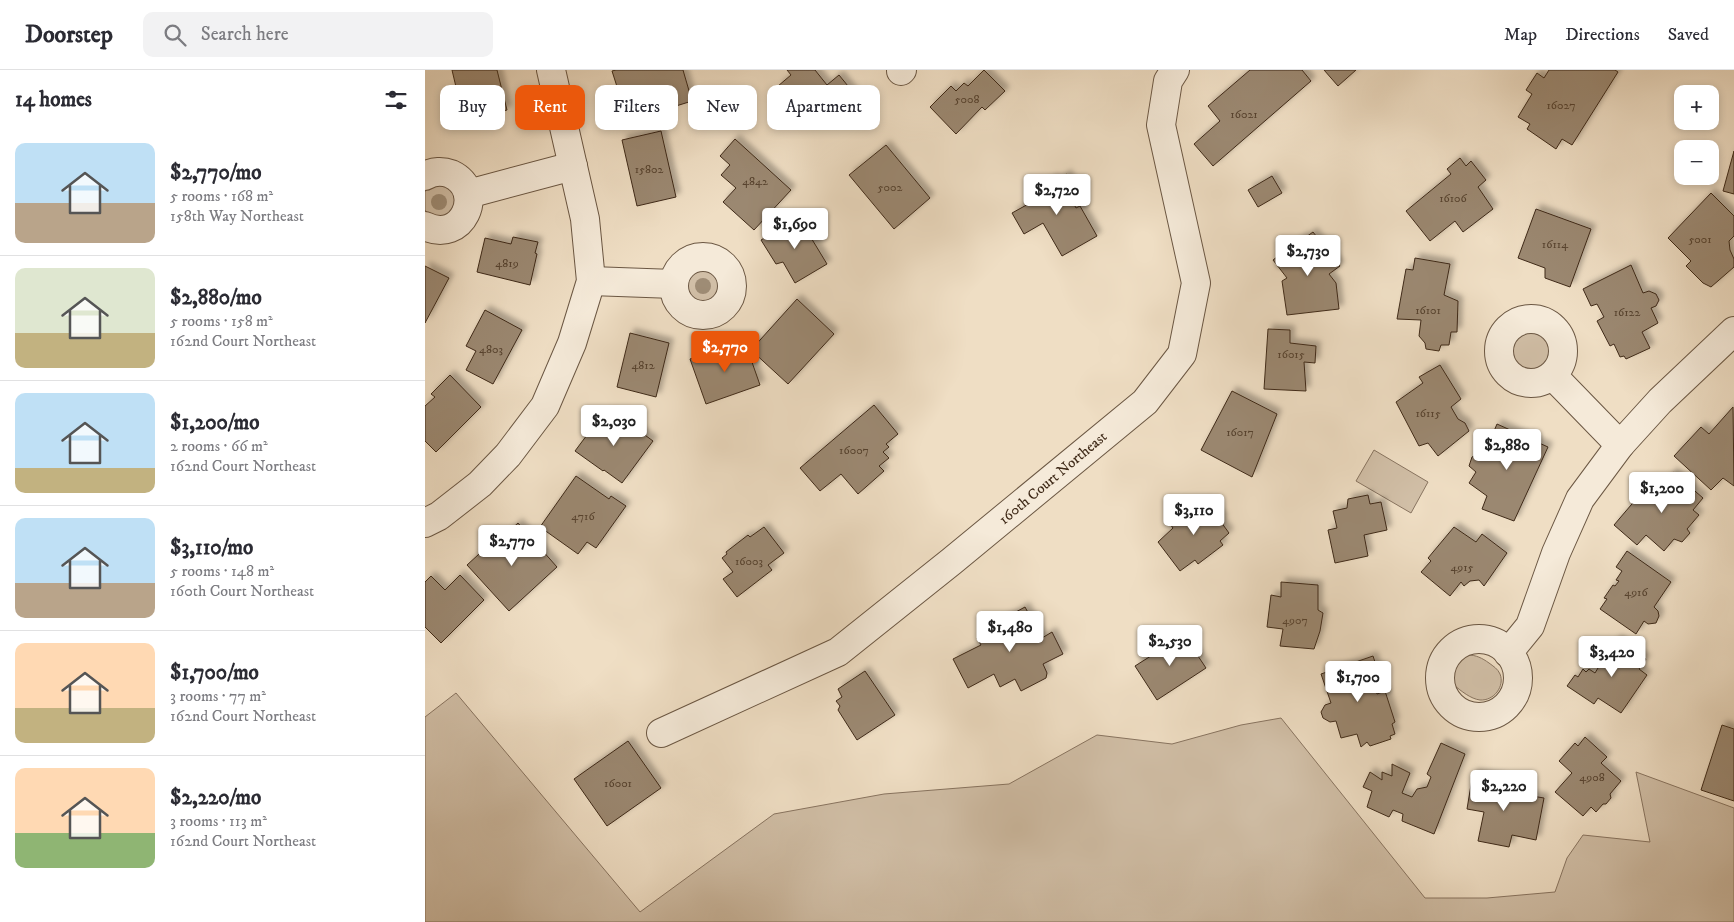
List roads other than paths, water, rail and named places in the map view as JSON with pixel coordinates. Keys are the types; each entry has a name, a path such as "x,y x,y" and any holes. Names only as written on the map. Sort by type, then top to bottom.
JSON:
{"street":[{"path":"425,523 439,516 481,484 508,455 545,406 572,343 591,281 585,219 551,70"},
{"name":"160th Court Northeast","path":"661,733 838,652 951,562 1145,402 1182,354 1197,283 1161,125 1168,81 1175,70"},
{"path":"468,194 573,166"},
{"path":"425,176 439,172 457,177 464,185 468,194 469,204 466,214 454,226 445,230 435,230 425,226"},
{"path":"591,281 674,284"},
{"path":"1508,653 1530,626 1556,553 1580,500 1620,445 1660,401 1733,333"},
{"path":"1553,376 1620,445"}]}
